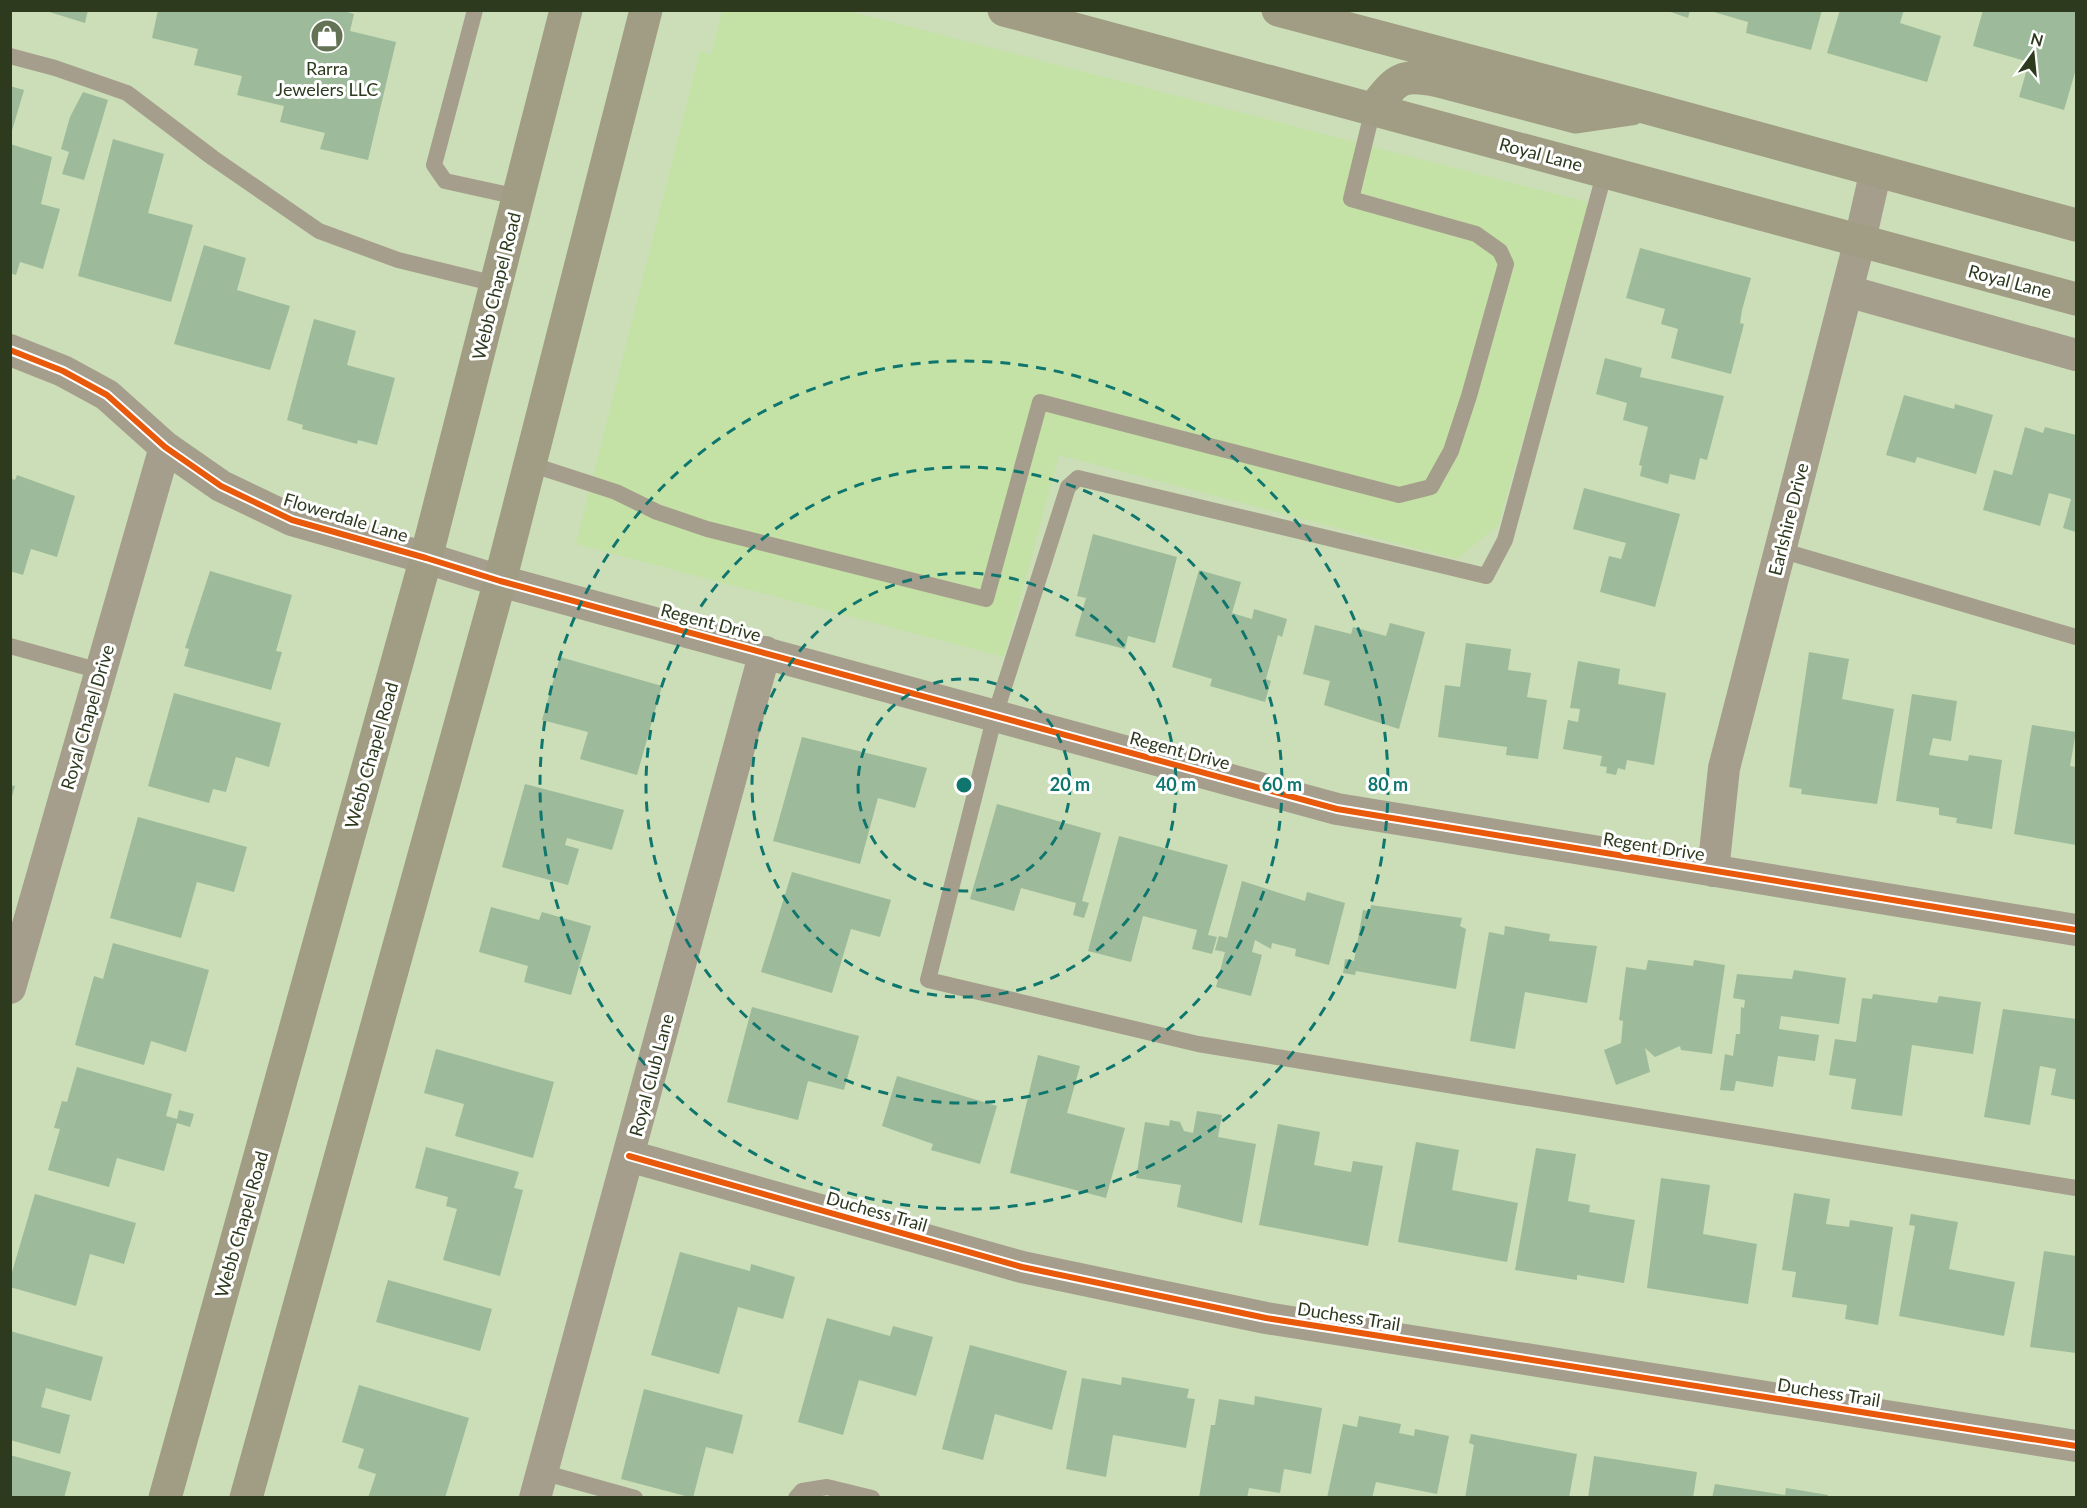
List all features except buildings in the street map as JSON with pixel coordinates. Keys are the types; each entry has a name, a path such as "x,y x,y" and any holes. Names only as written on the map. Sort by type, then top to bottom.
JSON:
{"main road":[{"name":"Webb Chapel Road","path":"165,1497 426,558 566,10"},
{"path":"246,1497 500,581 646,10"},
{"name":"Royal Lane","path":"1004,10 2076,299"},
{"path":"1278,10 2076,225"},
{"path":"1373,109 1394,82 1416,76 1576,117 1644,107"}],"street":[{"name":"Earlshire Drive","path":"1713,871 1724,768 1876,170"},
{"path":"1847,291 2076,355"},
{"name":"Flowerdale Lane","path":"10,350 63,371 107,395 165,447 221,486 292,520 500,581"},
{"name":"Royal Chapel Drive","path":"10,988 17,935 100,670 165,447"},
{"name":"Regent Drive","path":"500,581 1337,809 2076,930"},
{"name":"Royal Club Lane","path":"539,1485 765,652"},
{"name":"Duchess Trail","path":"629,1156 1022,1268 1266,1318 2076,1446"}],"lane":[{"path":"475,10 434,165 445,181 518,198"},
{"path":"10,56 55,68 127,93 213,158 319,231 398,260 496,284"},
{"path":"530,464 616,492 657,512 707,529 986,599 1040,402 1399,495 1431,487 1451,451 1506,264 1500,251 1476,234 1351,199 1373,109"},
{"path":"1605,171 1505,540 1486,576 1078,478 1068,487 995,715 928,980 1198,1044 2076,1188"},
{"path":"1780,550 2076,637"},
{"path":"10,646 100,670"},
{"path":"539,1485 634,1497"},
{"path":"796,1497 802,1491 827,1487 872,1497"}],"shaded area":[{"path":"722,11 849,11 1590,203 1498,525 1457,559 1059,455 1004,657 576,544 700,51 711,55"}],"cycle path":[{"path":"10,350 63,371 107,395 165,447 221,486 292,520 500,581 1337,809 2076,930"},
{"path":"629,1156 1022,1267 1266,1318 2076,1446"}],"place":[{"name":"Rarra Jewelers LLC","path":"327,36"}]}
